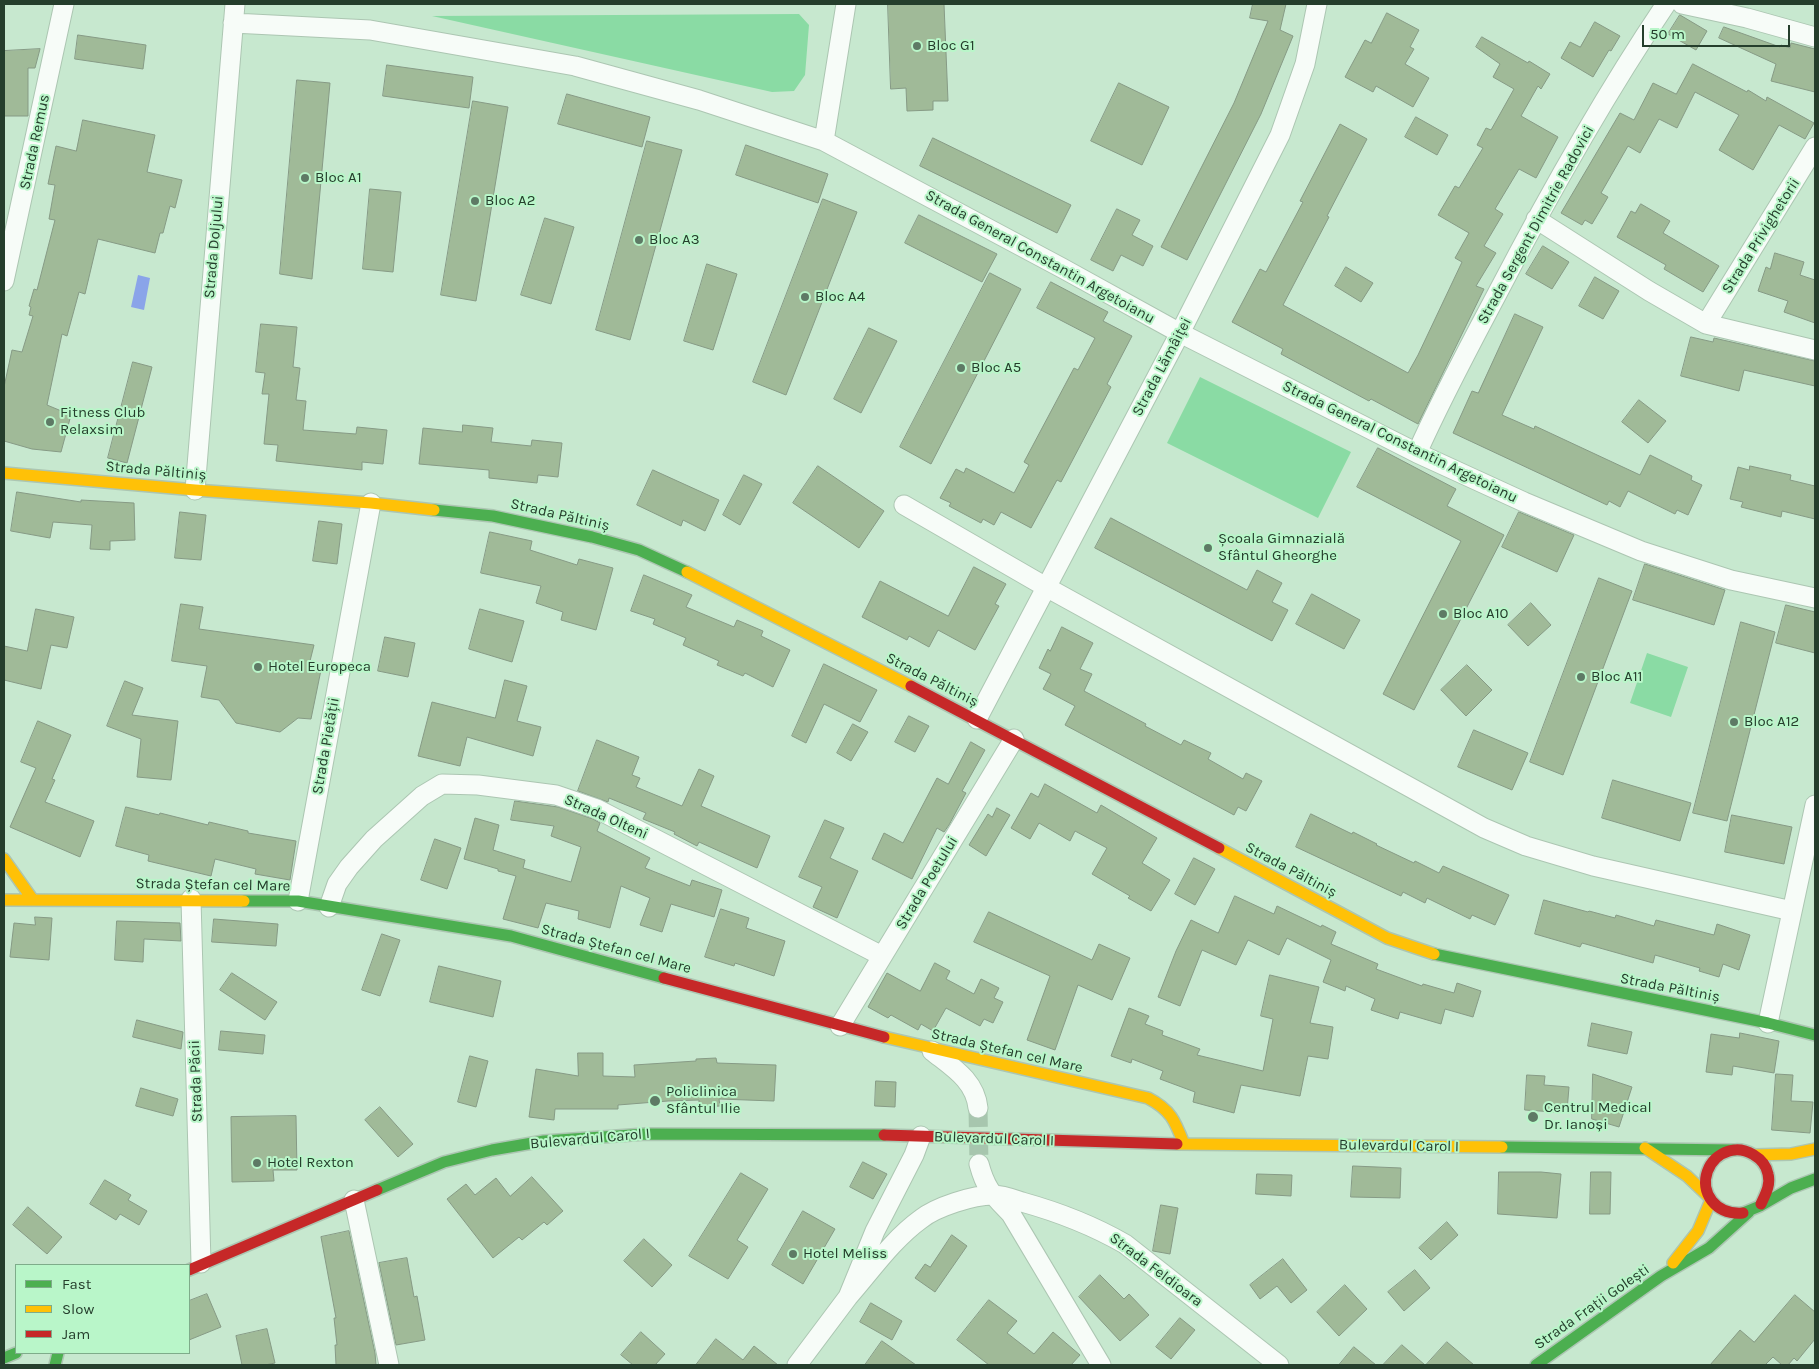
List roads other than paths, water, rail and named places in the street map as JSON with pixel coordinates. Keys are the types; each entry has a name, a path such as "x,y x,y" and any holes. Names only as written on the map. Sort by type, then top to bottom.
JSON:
{"street":[{"name":"Strada Remus","path":"4,281 12,208 64,4"},
{"name":"Strada Doljului","path":"194,490 235,4"},
{"path":"824,141 846,4"},
{"name":"Strada Lămâiței","path":"977,720 1180,333 1280,135 1305,64 1317,4"},
{"name":"Strada Sergent Dimitrie Radovici","path":"1417,453 1434,413 1536,219 1641,40 1666,4"},
{"path":"1682,4 1747,18 1815,36"},
{"name":"Strada General Constantin Argetoianu","path":"234,23 370,30 575,66 699,100 824,141 1180,333 1417,453 1524,502 1641,551 1731,580 1815,598"},
{"name":"Strada Privighetorii","path":"1706,324 1815,147"},
{"path":"1536,219 1649,291 1706,324 1815,350"},
{"name":"Strada Păltiniș","path":"4,473 194,490 370,502 493,516 592,537 639,550 689,573 1014,739 1387,938 1424,952 1490,967 1768,1023 1815,1035"},
{"name":"Strada Pietății","path":"298,901 370,502"},
{"path":"904,505 1046,587 1484,828 1526,846 1593,866 1792,911"},
{"name":"Strada Poetului","path":"840,1026 1014,739"},
{"name":"Strada Olteni","path":"329,907 337,884 349,867 374,839 422,796 442,784 478,785 556,795 597,809 882,956"},
{"path":"1768,1023 1815,805"},
{"path":"4,859 33,900"},
{"name":"Strada Ștefan cel Mare","path":"4,900 298,901 511,936 926,1048 1148,1098 1162,1105 1174,1117 1184,1144"},
{"name":"Strada Păcii","path":"191,900 195,1266"},
{"path":"926,1048 947,1062 971,1086 977,1097 978,1108"},
{"name":"Bulevardul Carol I","path":"195,1266 444,1162 492,1150 544,1141 646,1134 859,1134 1184,1144 1734,1150"},
{"name":"Strada Feldioara","path":"848,1298 871,1239 914,1155 920,1136"},
{"path":"1645,1148 1687,1176 1724,1211 1741,1214 1749,1212 1785,1191 1815,1179"},
{"path":"1710,1198 1705,1184 1707,1172 1713,1161 1722,1154 1734,1150 1742,1150 1755,1155 1792,1154 1815,1150"},
{"path":"1755,1155 1765,1165 1769,1182 1768,1191 1760,1204"},
{"path":"979,1164 987,1187 992,1195 1011,1214 1101,1365"},
{"name":"Strada Feldioara","path":"797,1365 848,1298 900,1236 922,1218 959,1201 992,1195 1037,1206 1078,1220 1125,1244 1279,1365"},
{"name":"Strada Frații Golești","path":"1665,1274 1698,1231 1710,1198"},
{"path":"354,1200 389,1365"},
{"name":"Strada Frații Golești","path":"1536,1365 1665,1274 1708,1248 1749,1212"}],"water":[{"path":"138,275 150,278 144,310 131,307"}],"tunnel":[{"path":"978,1108 979,1164"}],"place":[{"name":"Bloc G1","path":"917,46"},
{"name":"Bloc A1","path":"305,178"},
{"name":"Bloc A2","path":"475,201"},
{"name":"Bloc A3","path":"639,240"},
{"name":"Bloc A4","path":"805,297"},
{"name":"Bloc A5","path":"961,368"},
{"name":"Fitness Club Relaxsim","path":"50,422"},
{"name":"Școala Gimnazială Sfântul Gheorghe","path":"1208,548"},
{"name":"Bloc A10","path":"1443,614"},
{"name":"Hotel Europeca","path":"258,667"},
{"name":"Bloc A11","path":"1581,677"},
{"name":"Bloc A12","path":"1734,722"},
{"name":"Policlinica Sfântul Ilie","path":"655,1101"},
{"name":"Centrul Medical Dr. Ianoși","path":"1533,1117"},
{"name":"Hotel Rexton","path":"257,1163"},
{"name":"Hotel Meliss","path":"793,1254"}]}
